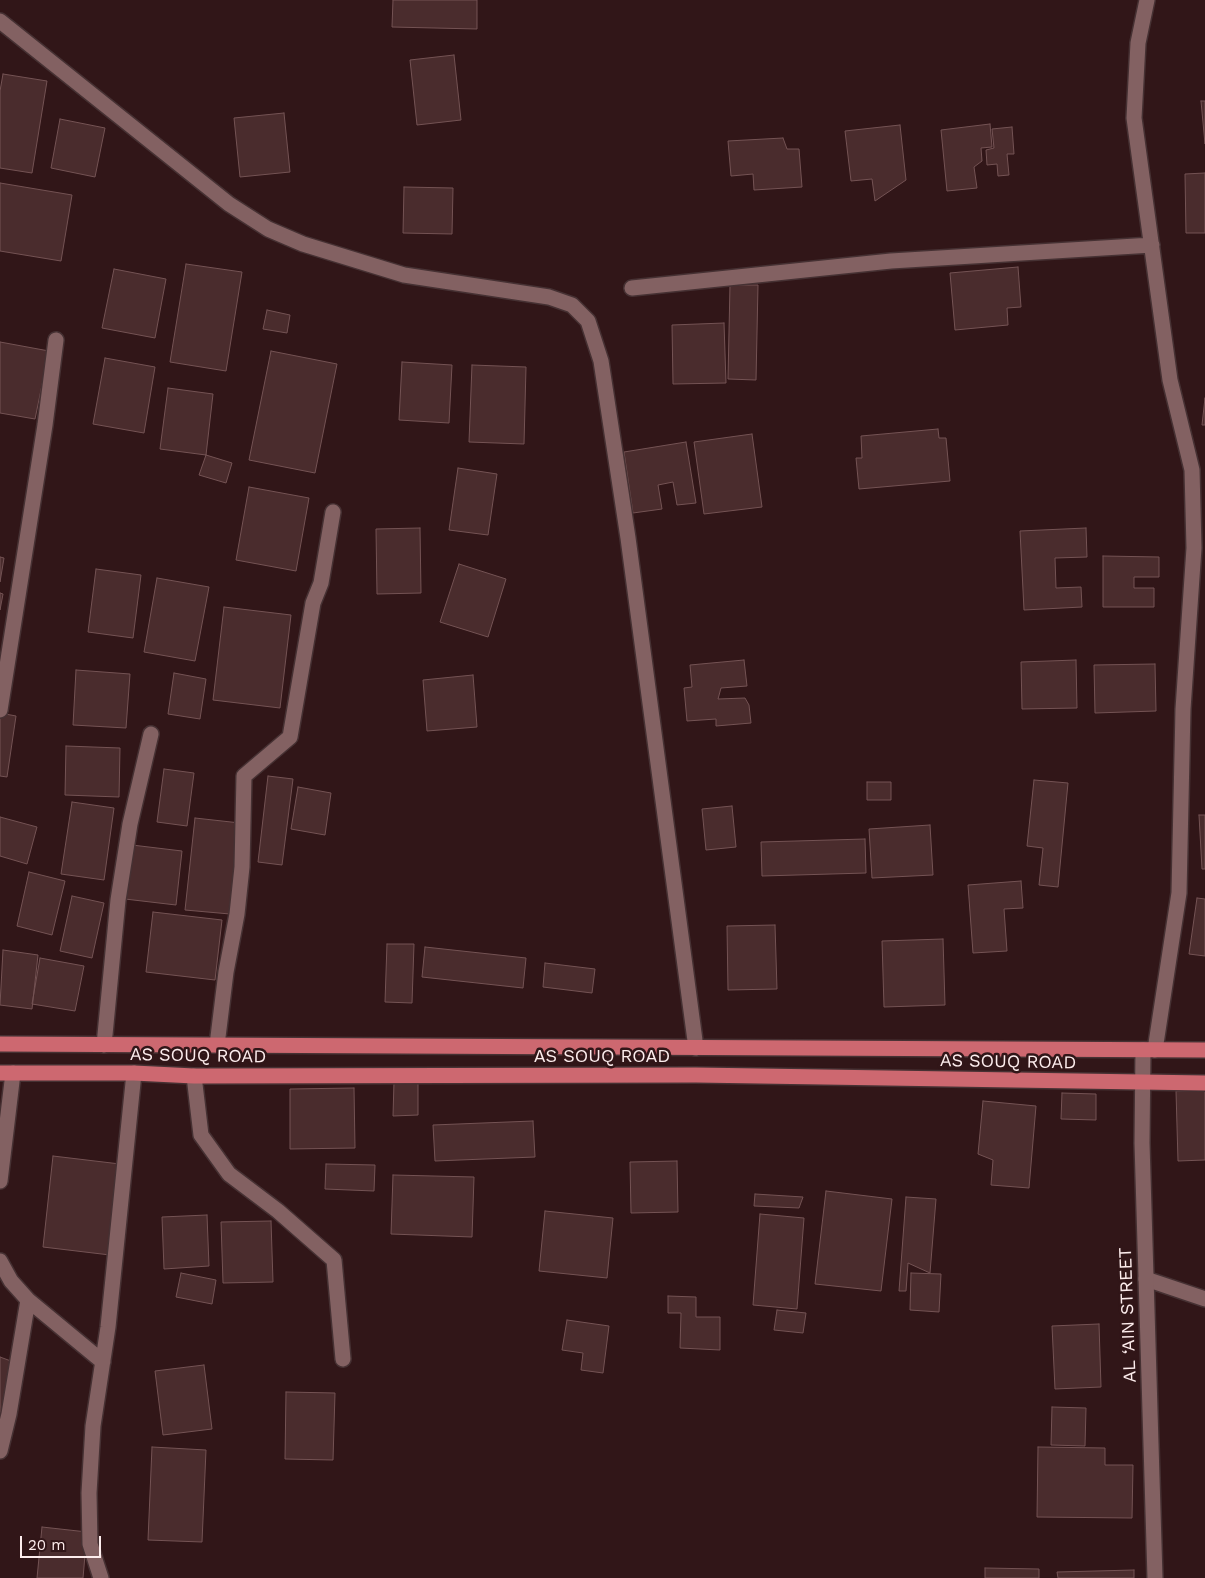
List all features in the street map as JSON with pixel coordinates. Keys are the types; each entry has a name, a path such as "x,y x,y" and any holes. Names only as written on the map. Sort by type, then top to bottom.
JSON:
{"main road":[{"name":"AS SOUQ ROAD","path":"0,1044 1205,1050"},
{"name":"AS SOUQ ROAD","path":"6,1073 134,1073 194,1076 696,1075 1205,1083"}],"street":[{"name":"AL ‘AIN STREET","path":"1147,0 1138,43 1134,118 1170,380 1192,470 1194,548 1183,709 1179,894 1143,1083 1142,1143 1155,1578"},
{"path":"0,21 229,204 268,229 303,244 404,275 549,297 572,305 588,321 601,361 628,538 696,1048"},
{"path":"632,288 891,261 1152,245"},
{"path":"0,710 45,425 56,340"},
{"path":"217,1046 226,972 237,914 242,867 244,776 290,737 313,602 321,582 333,512"},
{"path":"104,1045 118,900 128,834 151,734"},
{"path":"0,1181 6,1073"},
{"path":"101,1578 90,1544 89,1492 93,1426 103,1362 134,1073"},
{"path":"194,1076 201,1136 229,1174 278,1211 334,1260 342,1359"},
{"path":"0,1261 11,1281 28,1300 103,1362"},
{"path":"1146,1278 1205,1299"},
{"path":"0,1451 10,1414 28,1300"}],"building":[{"path":"393,0 477,0 477,29 392,27"},
{"path":"454,55 461,120 417,125 410,60"},
{"path":"3,74 47,81 32,173 0,168 0,91"},
{"path":"1201,101 1205,101 1205,144"},
{"path":"284,113 290,172 240,177 234,118"},
{"path":"60,119 105,128 95,177 51,168"},
{"path":"990,124 992,147 981,148 982,161 974,167 977,188 947,191 941,130"},
{"path":"900,125 906,180 875,201 872,179 851,181 845,131"},
{"path":"1012,127 1014,154 1007,154 1009,175 998,176 997,164 987,165 986,150 994,148 992,129"},
{"path":"783,138 787,149 799,149 802,187 754,190 753,174 731,176 728,141"},
{"path":"1205,173 1205,233 1186,233 1185,174"},
{"path":"0,183 72,195 61,261 0,251"},
{"path":"404,187 453,188 452,234 403,233"},
{"path":"186,264 242,272 226,371 170,362"},
{"path":"1018,267 1021,307 1007,308 1008,325 955,330 950,273"},
{"path":"114,269 166,279 155,338 102,328"},
{"path":"730,285 758,285 756,380 728,379"},
{"path":"267,310 290,315 287,333 263,329"},
{"path":"724,323 726,383 673,384 672,325"},
{"path":"0,342 49,351 35,419 0,413"},
{"path":"271,351 337,364 315,473 249,460"},
{"path":"105,358 155,367 144,433 93,424"},
{"path":"402,362 452,365 449,423 399,420"},
{"path":"472,365 526,367 524,444 469,442"},
{"path":"168,388 213,394 206,455 160,449"},
{"path":"1205,398 1205,425 1202,425"},
{"path":"938,429 939,438 946,438 950,481 859,489 856,458 862,458 861,436"},
{"path":"752,434 762,507 704,514 694,442"},
{"path":"686,442 696,503 677,505 673,482 658,485 662,509 633,513 624,452"},
{"path":"206,455 232,463 226,483 199,475"},
{"path":"458,468 497,474 488,535 449,530"},
{"path":"249,487 309,498 296,571 236,560"},
{"path":"420,528 421,593 377,594 376,529"},
{"path":"1086,528 1087,557 1055,558 1056,588 1081,587 1082,607 1024,610 1020,531"},
{"path":"1103,556 1159,557 1159,577 1134,577 1134,588 1154,588 1154,607 1103,607"},
{"path":"0,557 4,558 0,582"},
{"path":"459,564 506,579 488,637 440,622"},
{"path":"96,569 141,575 133,638 88,632"},
{"path":"157,578 209,587 195,661 144,652"},
{"path":"0,593 3,594 0,610"},
{"path":"224,607 291,615 280,708 213,700"},
{"path":"744,660 747,686 721,688 718,699 745,698 749,705 751,723 716,726 716,719 687,721 684,688 692,687 690,665"},
{"path":"1076,660 1077,708 1022,709 1021,662"},
{"path":"1155,664 1156,711 1095,713 1094,665"},
{"path":"76,670 130,674 126,728 73,725"},
{"path":"174,673 206,679 200,719 168,714"},
{"path":"473,675 477,727 427,731 423,680"},
{"path":"0,713 16,716 7,777 0,776"},
{"path":"66,746 120,748 119,797 65,795"},
{"path":"164,769 194,773 187,826 157,822"},
{"path":"268,776 293,779 282,865 258,862"},
{"path":"1034,780 1068,783 1058,887 1039,885 1043,848 1027,846"},
{"path":"867,782 891,782 891,800 867,800"},
{"path":"298,787 331,793 325,835 291,829"},
{"path":"72,802 114,808 104,880 61,874"},
{"path":"732,806 736,847 706,850 702,809"},
{"path":"1199,815 1205,815 1205,869 1202,869"},
{"path":"0,817 37,827 27,864 0,856"},
{"path":"195,818 240,823 230,914 185,910"},
{"path":"930,825 933,875 872,878 869,829"},
{"path":"865,839 866,873 762,876 761,842"},
{"path":"132,845 182,851 176,905 125,899"},
{"path":"29,872 65,881 52,935 17,926"},
{"path":"1021,881 1023,908 1004,909 1007,951 973,953 968,885"},
{"path":"72,896 104,903 92,958 60,951"},
{"path":"1197,898 1205,899 1205,956 1189,954"},
{"path":"153,912 222,920 215,980 146,972"},
{"path":"775,925 777,989 728,990 727,926"},
{"path":"943,939 945,1005 884,1007 882,941"},
{"path":"387,944 414,944 412,1003 385,1002"},
{"path":"425,947 526,958 523,988 422,977"},
{"path":"3,950 38,955 32,1009 0,1005"},
{"path":"40,958 84,966 75,1011 32,1004"},
{"path":"545,963 595,969 592,993 543,987"},
{"path":"394,1082 418,1083 418,1115 393,1116"},
{"path":"354,1088 355,1148 290,1149 290,1089"},
{"path":"1205,1090 1205,1160 1178,1161 1176,1091"},
{"path":"1062,1093 1096,1094 1096,1120 1061,1119"},
{"path":"983,1101 1036,1106 1029,1188 991,1185 993,1160 978,1154"},
{"path":"533,1121 535,1157 435,1161 433,1125"},
{"path":"53,1156 120,1164 110,1255 43,1247"},
{"path":"677,1161 678,1212 631,1213 630,1162"},
{"path":"326,1164 375,1165 374,1191 325,1189"},
{"path":"393,1175 474,1177 472,1237 391,1234"},
{"path":"826,1191 892,1199 881,1291 815,1284"},
{"path":"755,1194 803,1197 799,1208 754,1206"},
{"path":"906,1197 936,1199 930,1273 908,1263 906,1291 899,1291"},
{"path":"545,1211 613,1218 607,1278 539,1271"},
{"path":"760,1214 804,1218 797,1309 753,1305"},
{"path":"207,1215 209,1266 164,1269 162,1217"},
{"path":"271,1221 273,1282 223,1283 221,1222"},
{"path":"181,1273 216,1280 212,1304 176,1297"},
{"path":"911,1273 941,1274 939,1312 910,1310"},
{"path":"668,1296 696,1297 696,1317 720,1317 720,1350 680,1348 681,1313 668,1313"},
{"path":"777,1310 806,1313 803,1333 774,1330"},
{"path":"567,1320 609,1326 603,1373 581,1370 583,1353 562,1350"},
{"path":"1099,1324 1101,1387 1055,1389 1052,1326"},
{"path":"0,1357 19,1364 0,1413"},
{"path":"204,1365 212,1429 163,1435 155,1371"},
{"path":"286,1392 335,1393 333,1460 285,1459"},
{"path":"1052,1407 1086,1408 1085,1446 1051,1445"},
{"path":"152,1447 206,1450 202,1542 148,1540"},
{"path":"1038,1447 1105,1448 1105,1465 1133,1465 1132,1518 1037,1517"},
{"path":"42,1527 87,1532 83,1578 37,1578"},
{"path":"985,1568 1039,1569 1039,1578 985,1578"},
{"path":"1134,1570 1134,1578 1058,1578 1057,1572"}]}
